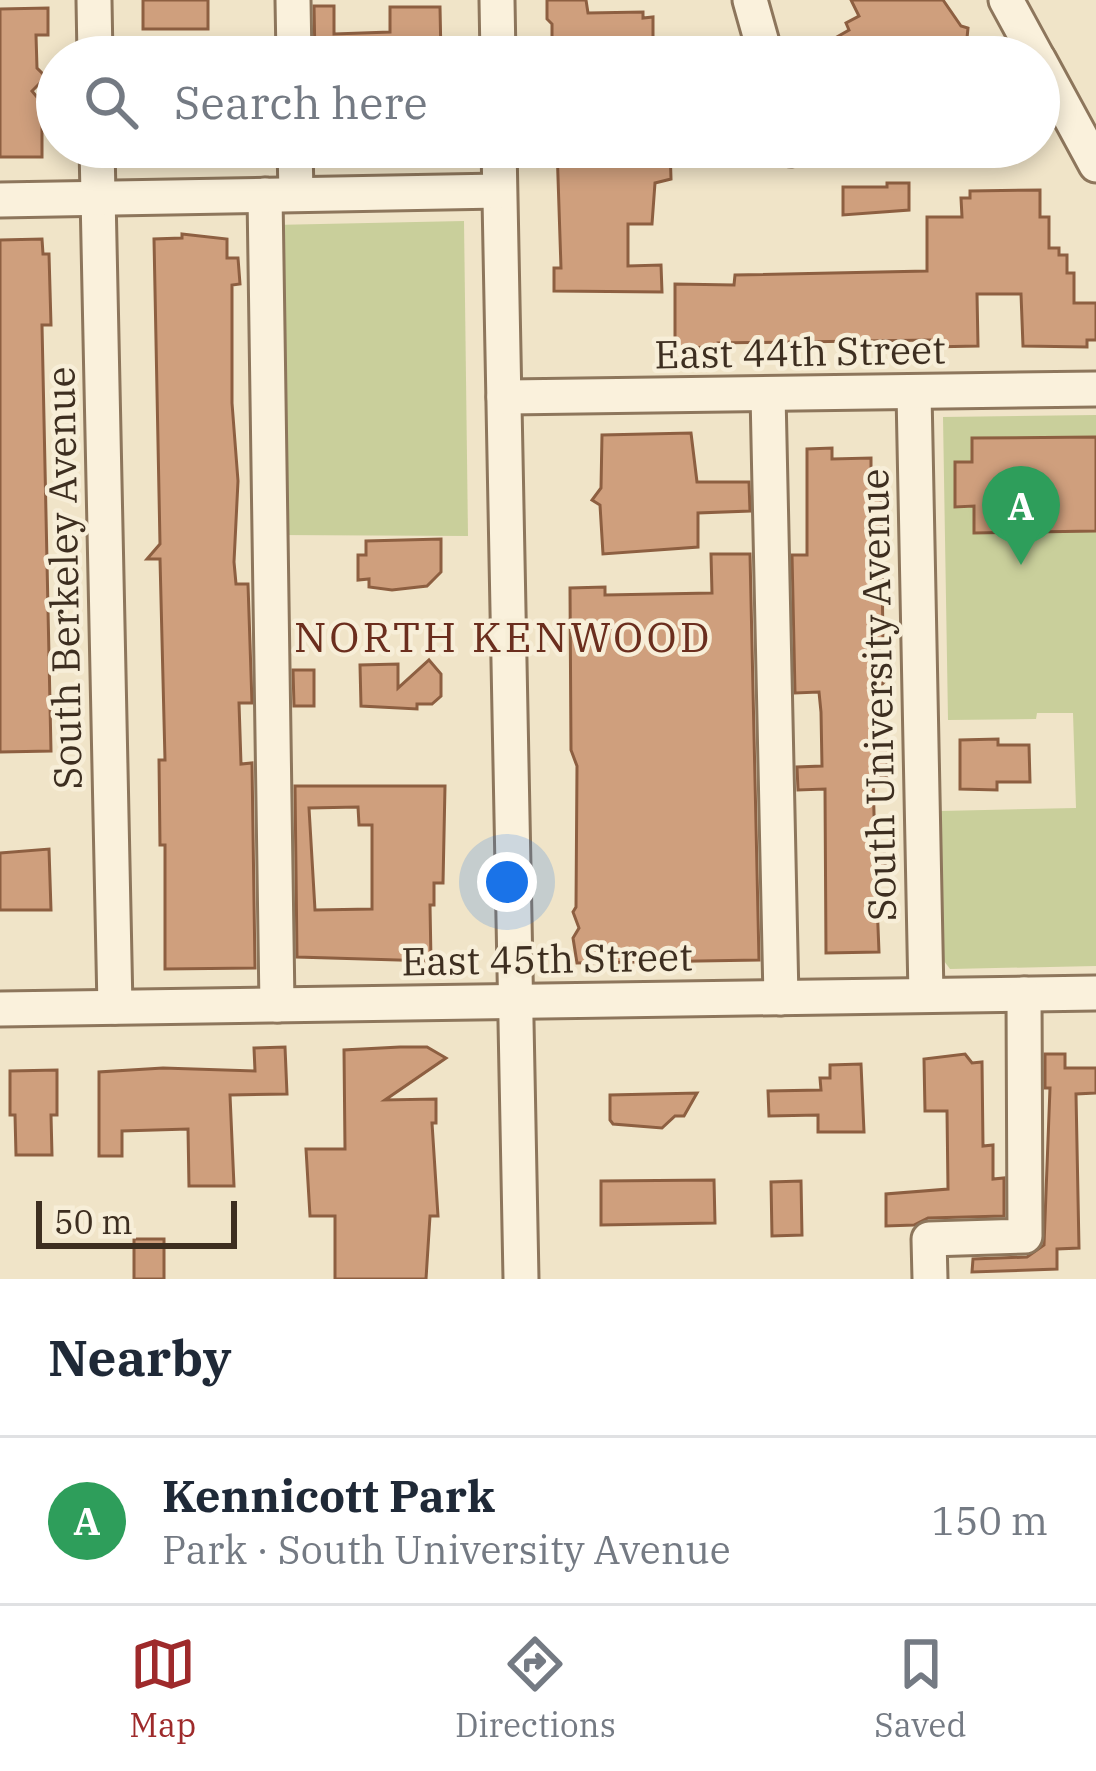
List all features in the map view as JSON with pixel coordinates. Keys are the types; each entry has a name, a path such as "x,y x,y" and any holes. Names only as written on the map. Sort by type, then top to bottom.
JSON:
{"street":[{"path":"94,0 95,36"},
{"path":"293,0 294,36"},
{"path":"497,0 498,36"},
{"path":"750,0 760,36"},
{"path":"1006,0 1026,36"},
{"path":"1060,99 1096,165"},
{"name":"South Berkeley Avenue","path":"97,168 115,1007"},
{"path":"277,1005 281,195 289,168"},
{"path":"499,168 521,1279"},
{"path":"0,200 500,191"},
{"name":"East 44th Street","path":"504,397 1096,389"},
{"name":"South University Avenue","path":"914,393 926,995"},
{"path":"768,394 781,998"},
{"name":"East 45th Street","path":"0,1009 1096,992"},
{"path":"930,1279 929,1239 1025,1236 1024,994"}],"green space":[{"path":"464,221 468,536 276,535 273,225"},
{"path":"1096,415 1096,966 950,969 944,961 940,811 1076,808 1073,713 1037,713 1036,719 948,720 943,417"}],"building":[{"path":"143,0 208,0 208,29 143,29"},
{"path":"547,0 586,0 588,13 643,12 643,18 653,17 653,36 552,36"},
{"path":"851,0 943,0 961,26 968,28 967,36 838,36 849,30 846,23 859,16"},
{"path":"314,6 334,6 334,34 390,32 390,7 440,7 441,36 315,36"},
{"path":"48,8 48,35 36,35 36,87 32,91 36,96 36,157 0,157 0,9"},
{"path":"558,168 671,168 671,179 655,183 652,224 628,224 628,266 661,265 662,292 554,291 554,268 561,268"},
{"path":"887,183 909,183 909,210 843,215 843,187 887,187"},
{"path":"1040,190 1040,217 1049,217 1049,248 1059,248 1059,255 1067,255 1067,273 1074,273 1074,303 1096,303 1096,340 1087,340 1087,347 1023,346 1021,294 977,294 978,346 930,347 930,340 718,343 718,347 675,348 675,284 734,285 735,275 927,271 927,217 962,217 961,198 970,198 970,191"},
{"path":"182,234 227,239 227,258 238,258 240,284 232,285 232,403 238,481 234,562 236,584 248,584 252,703 239,703 241,764 252,763 255,968 165,969 160,559 147,559 160,544 154,239 182,238"},
{"path":"42,239 43,254 49,254 51,325 42,325 51,751 0,752 0,240"},
{"path":"691,433 697,482 749,482 750,511 698,513 698,547 603,554 600,505 592,500 601,488 602,435"},
{"path":"1096,437 1096,531 974,533 974,506 955,507 955,462 972,462 972,438"},
{"path":"832,448 832,459 871,458 871,496 881,496 883,641 879,641 880,655 869,667 884,682 876,691 875,745 887,745 887,777 873,777 875,849 884,849 886,877 876,877 879,952 826,953 825,789 798,790 797,767 822,766 821,712 819,692 795,693 792,555 807,555 807,449"},
{"path":"441,539 441,572 427,586 392,590 369,587 369,579 358,580 358,555 366,555 366,541"},
{"path":"711,554 750,554 759,960 577,963 573,938 579,928 573,912 577,766 571,750 570,588 605,587 605,595 712,593"},
{"path":"429,660 441,674 441,696 432,704 417,704 417,709 361,706 360,665 398,664 398,688"},
{"path":"293,670 314,670 314,706 294,706"},
{"path":"998,739 998,745 1029,745 1030,782 997,782 997,790 960,789 960,740"},
{"path":"295,786 445,786 443,883 434,883 434,905 430,905 431,961 297,957","holes":["358,807 359,825 372,825 372,909 315,910 309,808"]},
{"path":"49,849 51,910 0,910 0,853"},
{"path":"285,1047 287,1094 230,1095 234,1186 189,1186 188,1129 122,1131 122,1156 99,1156 99,1072 255,1071 254,1048"},
{"path":"427,1047 446,1058 385,1100 436,1099 436,1123 432,1123 438,1216 430,1216 426,1279 335,1279 335,1216 310,1216 306,1149 345,1149 344,1050"},
{"path":"965,1054 972,1063 982,1062 983,1146 993,1145 993,1179 1004,1178 1004,1216 928,1218 914,1225 886,1226 886,1194 948,1189 947,1111 925,1111 924,1059"},
{"path":"1045,1054 1065,1054 1065,1068 1096,1068 1096,1093 1076,1094 1079,1248 1057,1249 1057,1269 972,1272 973,1259 1027,1257 1044,1245 1050,1088 1045,1088"},
{"path":"861,1064 864,1132 818,1132 818,1115 769,1116 768,1091 821,1090 820,1078 830,1078 830,1065"},
{"path":"57,1070 52,1155 16,1155 10,1071"},
{"path":"697,1093 684,1116 675,1116 662,1128 610,1120 610,1095"},
{"path":"714,1180 715,1223 601,1225 601,1181"},
{"path":"801,1181 802,1235 772,1236 771,1182"},
{"path":"134,1239 164,1239 164,1279 134,1279"}],"place":[{"name":"Kennicott Park","path":"1021,565"}],"district":[{"name":"NORTH KENWOOD","path":"503,637"}]}
